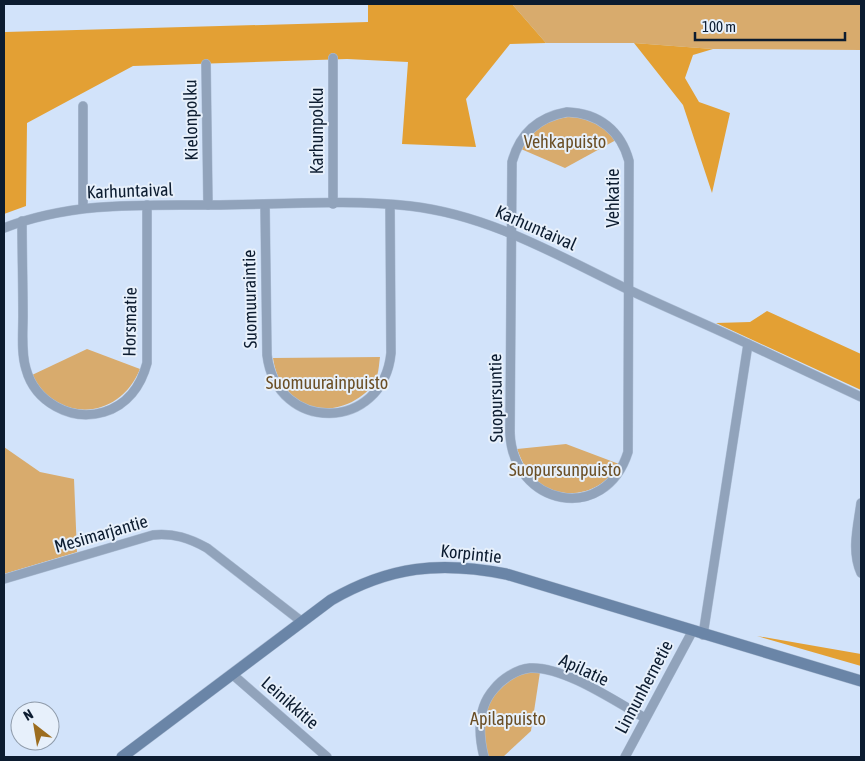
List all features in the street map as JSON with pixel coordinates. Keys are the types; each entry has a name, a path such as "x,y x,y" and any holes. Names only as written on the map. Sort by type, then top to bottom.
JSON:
{"street":[{"name":"Karhunpolku","path":"333,58 333,204"},
{"name":"Kielonpolku","path":"206,64 208,205"},
{"path":"83,106 83,208"},
{"name":"Vehkatie","path":"511,232 512,162 524,134 539,121 558,114 577,112 595,118 618,135 629,160 629,290"},
{"name":"Karhuntaival","path":"4,228 63,210 146,205 390,205 448,212 511,232 629,290 861,396"},
{"name":"Horsmatie","path":"22,221 24,351 29,378 46,400 61,410 79,414 98,414 115,407 130,396 141,381 147,363 146,205"},
{"name":"Suomuuraintie","path":"265,205 267,355 271,373 280,390 294,403 310,411 329,414 348,411 365,402 379,389 388,372 391,353 390,205"},
{"name":"Suopursuntie","path":"511,232 511,441 516,459 527,477 537,487 553,496 582,497 600,490 615,478 625,461 629,442 629,290"},
{"path":"698,633 748,344"},
{"path":"861,504 856,559 861,573"},
{"name":"Mesimarjantie","path":"4,579 153,535 167,533 192,540 207,548 301,621"},
{"name":"Korpintie","path":"122,757 331,600 368,581 410,569 455,566 506,574 861,681"},
{"name":"Linnunhernetie","path":"625,757 645,718 698,633"},
{"name":"Apilatie","path":"484,757 479,734 481,711 488,696 499,683 517,672 530,668 549,670 571,679 645,718"},
{"name":"Leinikkitie","path":"232,674 327,757"}],"green space":[{"path":"512,4 861,4 861,50 713,49 634,43 546,43"},
{"name":"Vehkapuisto","path":"568,117 589,120 606,130 616,140 565,168 521,149 529,136 540,127 553,120"},
{"path":"87,349 140,369 131,386 118,398 104,406 88,410 72,408 57,402 43,391 32,375"},
{"name":"Suomuurainpuisto","path":"380,357 377,376 365,393 356,400 346,404 324,409 304,405 287,392 276,372 273,358"},
{"name":"Suopursunpuisto","path":"566,444 619,464 604,482 594,488 583,492 560,492 548,488 534,479 517,449"},
{"path":"4,447 40,472 74,479 77,552 4,574"},
{"name":"Apilapuisto","path":"530,671 540,672 531,731 503,757 487,757 484,728 485,715 489,704 503,684"}],"shaded area":[{"path":"4,4 5,32 368,22 368,4 512,4 546,43 510,44 466,99 476,147 402,144 408,62 347,59 133,66 27,123 26,206 4,214"},
{"path":"634,43 713,49 693,55 685,78 699,102 730,113 712,193 683,105"},
{"path":"767,311 861,354 861,390 716,323 750,322"},
{"path":"757,636 861,654 861,666"}]}
